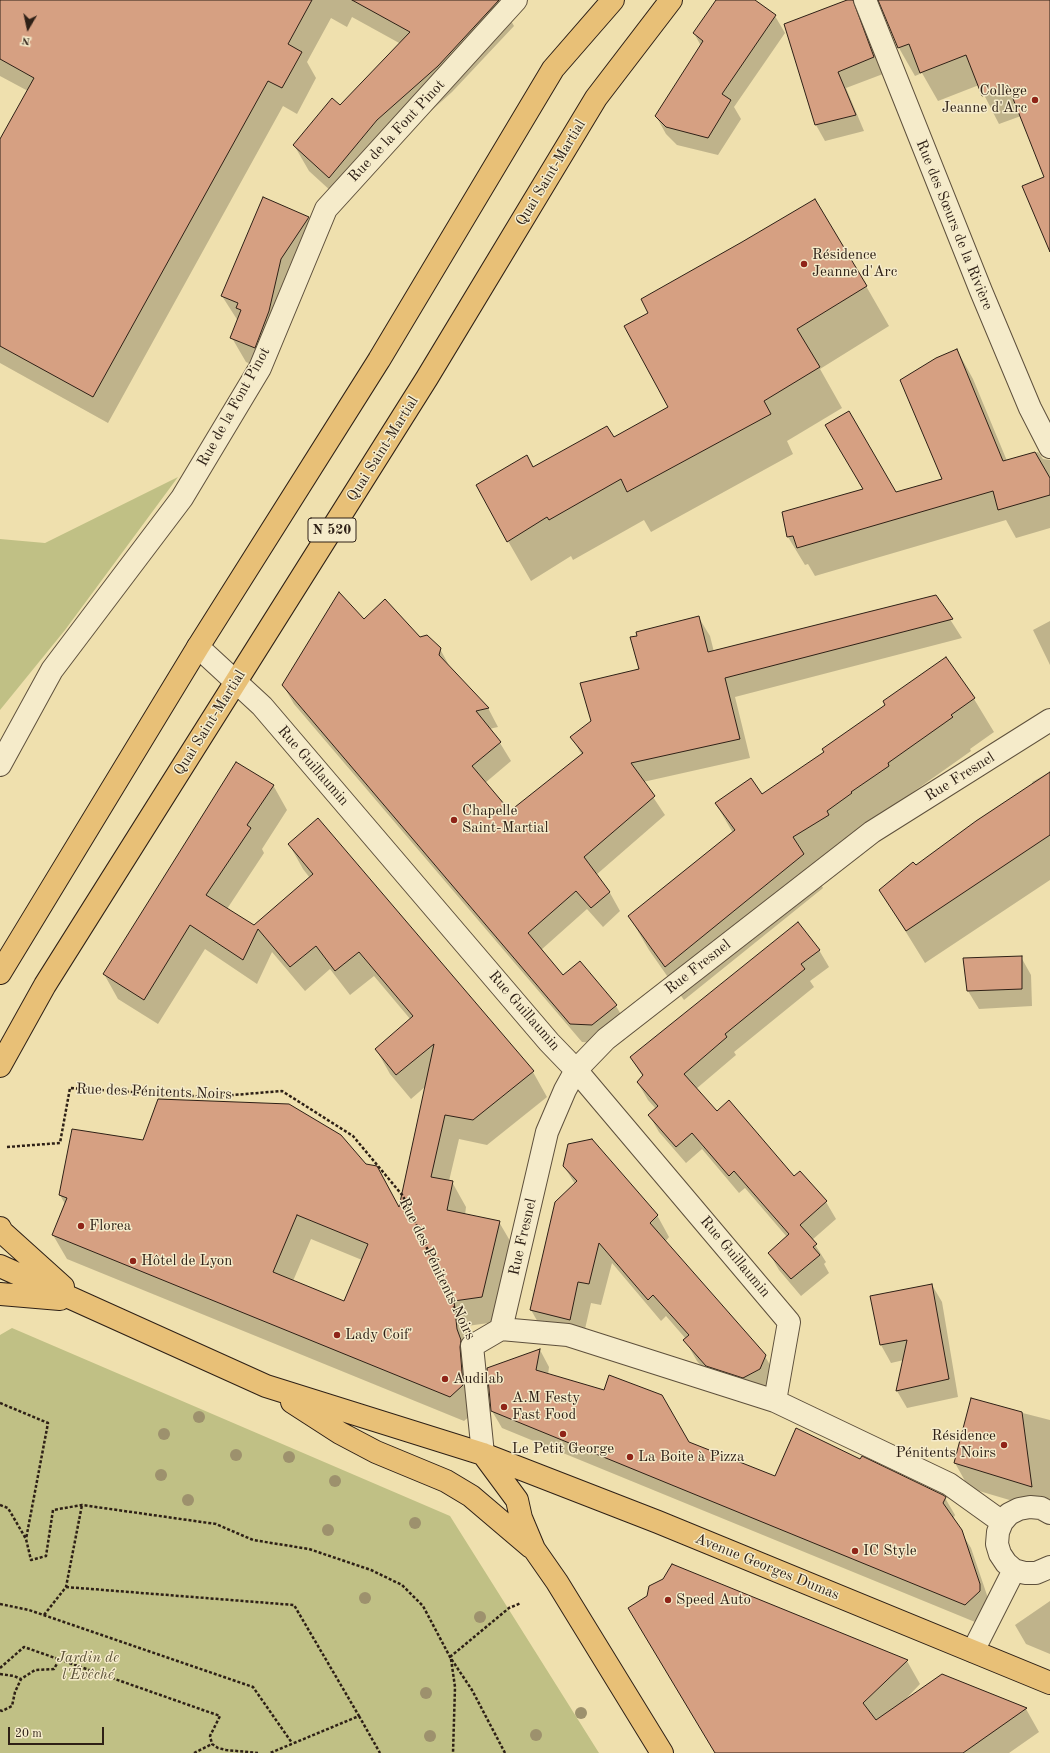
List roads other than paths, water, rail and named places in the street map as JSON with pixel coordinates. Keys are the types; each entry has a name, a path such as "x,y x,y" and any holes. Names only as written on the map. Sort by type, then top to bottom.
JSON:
{"main road":[{"path":"0,973 198,647 379,360 553,69 613,0"},
{"name":"Quai Saint-Martial","path":"0,1066 45,985 427,378 596,98 671,0"},
{"path":"0,1228 2,1232 77,1300"},
{"path":"0,1266 266,1386 340,1432 376,1452 446,1480 471,1496 534,1550 557,1582 662,1753"},
{"path":"0,1294 77,1300"},
{"name":"Avenue Georges Dumas","path":"266,1386 483,1454 658,1522 1050,1684"},
{"path":"483,1454 517,1500 534,1550"}],"street":[{"name":"Rue de la Font Pinot","path":"0,765 52,670 182,498 256,374 326,209 516,0"},
{"name":"Rue des Sœurs de la Rivière","path":"864,0 981,291 1030,408 1050,447"},
{"name":"Rue Guillaumin","path":"198,647 262,706 549,1042 576,1070 789,1322 775,1401"},
{"name":"Rue Fresnel","path":"501,1328 547,1132 565,1090 576,1070 606,1039 872,832 1050,720"},
{"name":"Rue des Pénitents Noirs","path":"483,1454 472,1346 501,1328"},
{"path":"501,1328 568,1335 775,1401 949,1484 1002,1522"},
{"path":"1050,1513 1041,1508 1035,1508 1019,1509 1009,1514 1002,1522 998,1532 997,1544 1000,1554 1006,1563 1014,1570 1036,1574 1050,1567"},
{"path":"973,1652 1014,1570"}],"place":[{"name":"Collège Jeanne d'Arc","path":"1035,100"},
{"name":"Résidence Jeanne d'Arc","path":"804,264"},
{"name":"Chapelle Saint-Martial","path":"454,820"},
{"name":"Florea","path":"81,1226"},
{"name":"Hôtel de Lyon","path":"133,1261"},
{"name":"Lady Coif'","path":"337,1335"},
{"name":"Audilab","path":"445,1379"},
{"name":"A.M Festy Fast Food","path":"504,1407"},
{"name":"Le Petit George","path":"563,1434"},
{"name":"Résidence Pénitents Noirs","path":"1004,1445"},
{"name":"La Boite à Pizza","path":"630,1457"},
{"name":"IC Style","path":"855,1551"},
{"name":"Speed Auto","path":"668,1600"}],"park label":[{"name":"Jardin de l'Évêché","path":"88,1666"}]}
